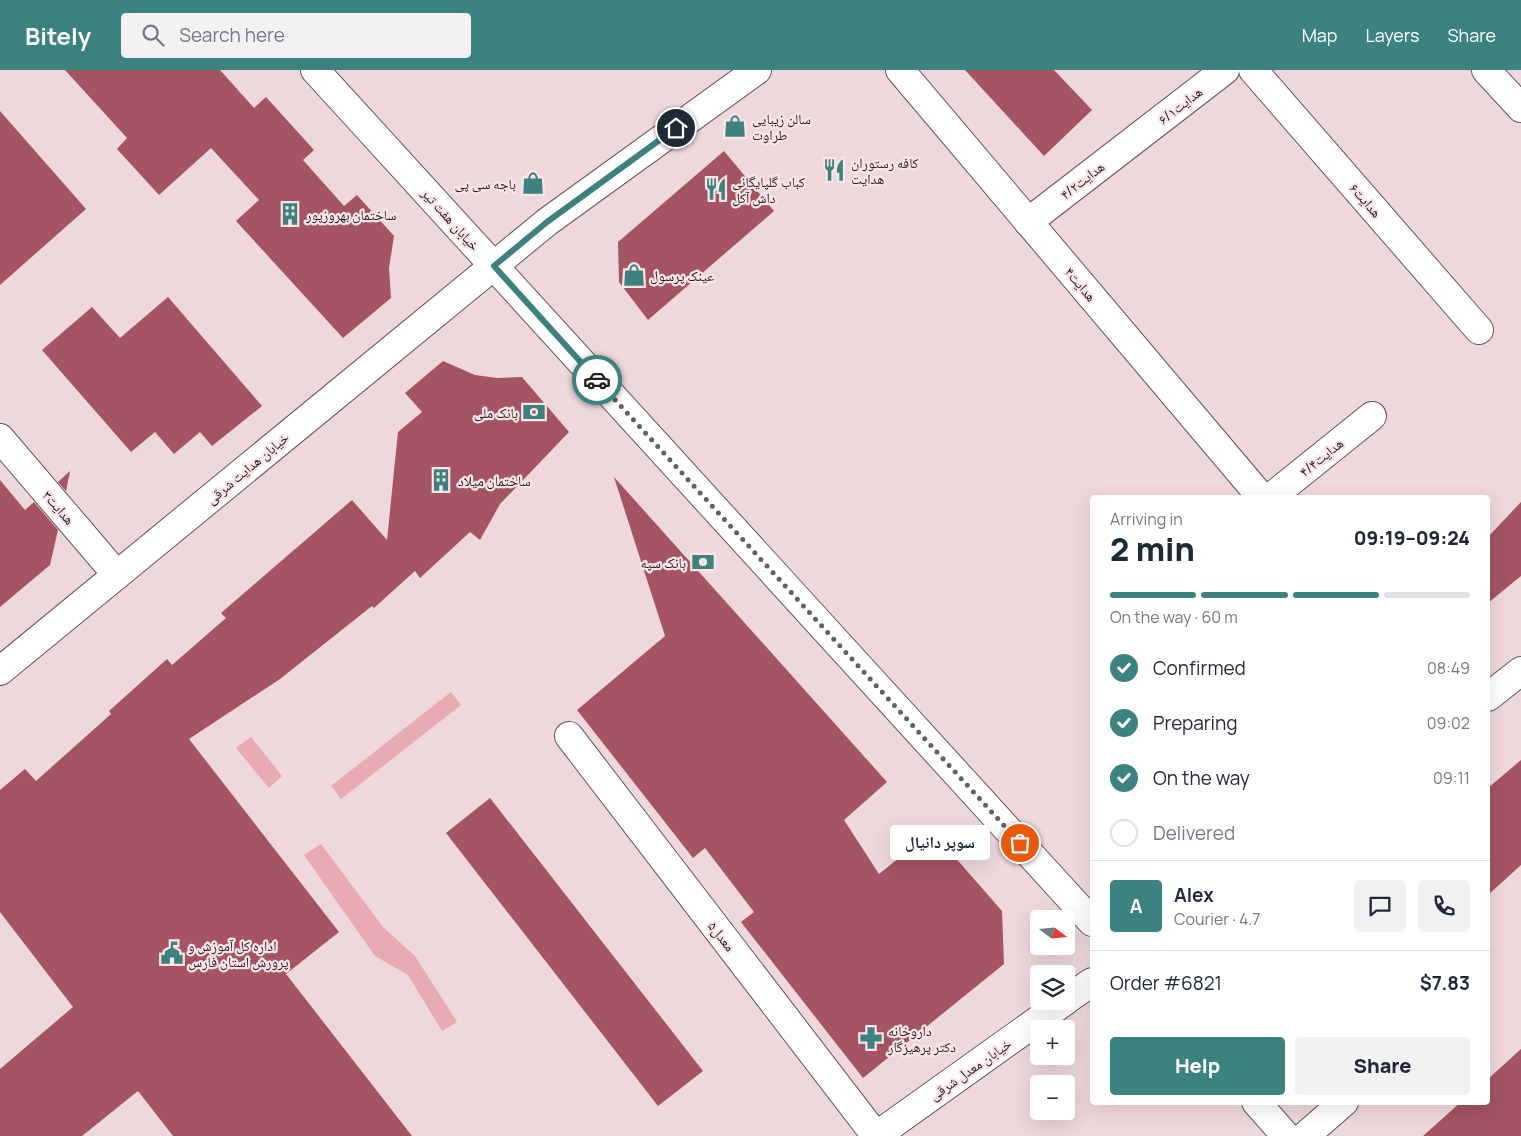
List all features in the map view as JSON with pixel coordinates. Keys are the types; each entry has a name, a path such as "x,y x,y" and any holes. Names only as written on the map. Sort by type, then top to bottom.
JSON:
{"street":[{"name":"خیابان هفت تیر","path":"315,70 1090,920"},
{"name":"خیابان هدایت شرقی","path":"0,671 547,222 757,70"},
{"name":"هدایت۴","path":"900,70 1259,495"},
{"name":"هدایت۶/۱","path":"1136,139 1225,70"},
{"name":"هدایت۶","path":"1253,70 1478,330"},
{"path":"1486,70 1521,108"},
{"name":"هدایت۴/۲","path":"1028,222 1136,139"},
{"name":"هدایت۴/۴","path":"1274,495 1372,416"},
{"name":"هدایت۳","path":"0,438 117,575"},
{"path":"1490,695 1521,670"},
{"name":"معدل۵","path":"569,736 876,1136"},
{"name":"خیابان معدل شرقی","path":"1075,994 1090,983"},
{"name":"خیابان معدل شرقی","path":"876,1136 1053,1010"},
{"path":"1259,1105 1286,1136"},
{"path":"1305,1136 1341,1105"}],"shaded area":[{"path":"451,692 461,705 341,799 331,786"},
{"path":"251,737 282,776 269,788 236,748"},
{"path":"321,844 383,927 415,956 457,1022 442,1031 408,975 375,956 304,855"}],"building":[{"path":"65,70 220,70 254,108 266,97 314,150 303,160 344,206 357,195 394,236 389,268 391,298 343,338 236,221 259,200 211,148 159,195 117,149 127,138"},
{"path":"965,70 1054,70 1092,110 1044,156"},
{"path":"0,111 86,209 0,285"},
{"path":"724,151 774,211 648,320 619,282 618,242"},
{"path":"168,297 262,406 212,446 200,432 174,454 155,432 131,452 42,350 92,307 120,338"},
{"path":"443,361 475,375 497,378 522,377 569,432 500,504 480,540 470,532 420,578 415,571 374,608 372,606 280,679 189,739 339,932 286,974 412,1136 173,1136 138,1091 82,1136 0,1136 0,1069 73,1007 0,912 0,790 25,769 36,781 111,714 109,711 167,659 172,665 226,618 221,613 352,500 387,540 398,432 422,412 405,393"},
{"path":"70,471 66,491 58,482"},
{"path":"614,477 887,782 844,820 879,874 932,831 1002,911 1004,964 863,1078 741,922 754,912 705,848 693,858 577,710 665,636"},
{"path":"0,480 25,510 34,502 58,530 50,565 0,607"},
{"path":"1521,502 1521,576 1490,601 1490,535"},
{"path":"1521,760 1521,865 1490,893 1490,786"},
{"path":"490,798 703,1071 658,1106 446,833"},
{"path":"1521,1049 1521,1136 1423,1136 1458,1105 1490,1105 1490,1077"}],"way so far":[{"path":"597,380 1020,843"}],"place":[{"name":"سالن زیبایی طراوت","path":"735,126"},
{"name":"کافه رستوران هدایت","path":"834,170"},
{"name":"باجه سی پی","path":"533,183"},
{"name":"کباب گلپایگانی داش آکل","path":"716,189"},
{"name":"ساختمان بهروزپور","path":"290,214"},
{"name":"عینک پرسول","path":"634,275"},
{"name":"بانک ملی","path":"534,412"},
{"name":"ساختمان میلاد","path":"441,480"},
{"name":"بانک سپه","path":"703,562"},
{"name":"سوپر دانیال","path":"1020,843"},
{"name":"اداره کل آموزش و پرورش استان فارس","path":"172,953"},
{"name":"داروخانه دکتر پرهیزگار","path":"871,1038"}],"route":[{"path":"597,380 494,266 547,222 676,128"}]}
